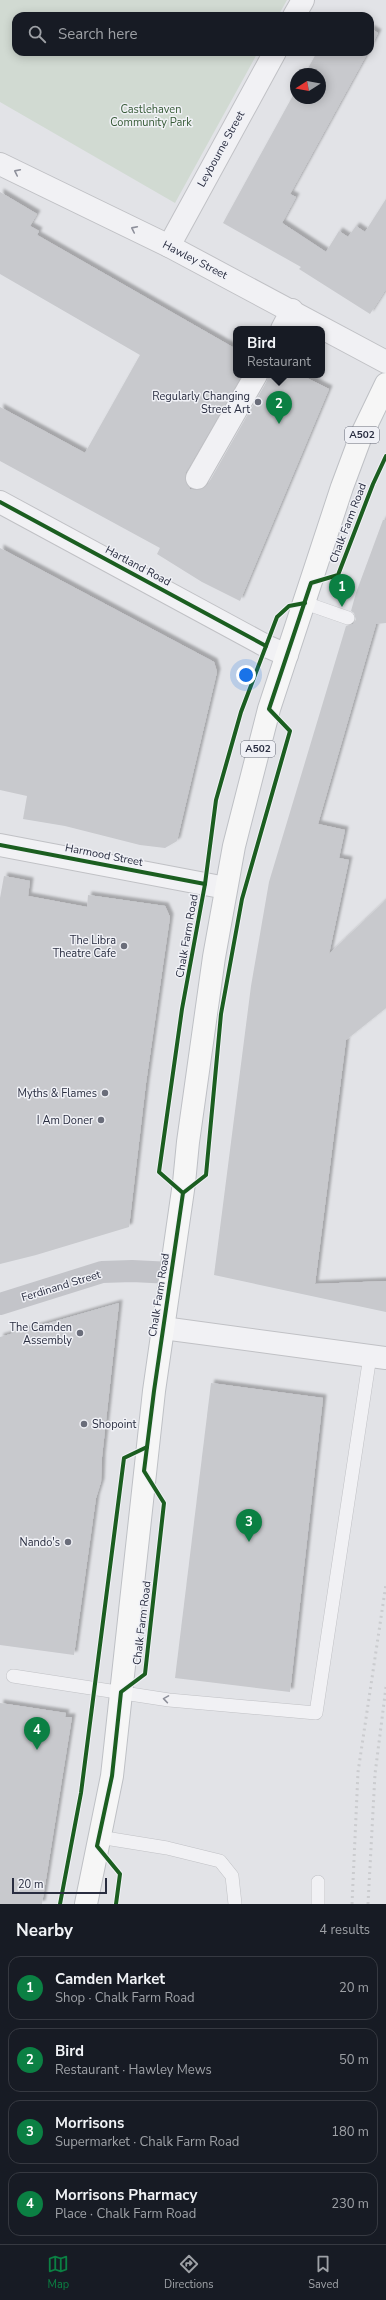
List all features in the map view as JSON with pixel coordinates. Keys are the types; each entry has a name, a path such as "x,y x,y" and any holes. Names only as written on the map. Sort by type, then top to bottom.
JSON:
{"main road":[{"name":"Chalk Farm Road","path":"86,1904 112,1776 144,1471 163,1328 172,1273 203,1031 234,846 263,731 342,487 362,436 386,384"},
{"name":"Ferdinand Street","path":"0,1304 102,1272 132,1271 172,1273"}],"street":[{"path":"296,12 303,0"},
{"name":"Leybourne Street","path":"169,246 273,56"},
{"name":"Hawley Street","path":"0,164 169,246 287,320 301,326"},
{"name":"Hawley Street","path":"325,336 386,362"},
{"path":"197,478 254,378"},
{"name":"Hartland Road","path":"0,502 266,646 287,655"},
{"name":"Harmood Street","path":"0,845 226,888"},
{"path":"163,1328 261,1340 378,1357"}],"lane":[{"path":"305,603 348,618"},
{"path":"13,1676 169,1700 316,1714 378,1357"},
{"path":"99,1837 167,1848 220,1861 232,1876 235,1904"},
{"path":"318,1882 318,1904"}],"green space":[{"name":"Castlehaven Community Park","path":"0,0 287,0 280,12 12,12 12,56 256,56 175,203 0,102"}],"building":[{"path":"374,30 378,33 374,40"},
{"path":"315,56 366,56 290,194 296,197 282,223 326,252 339,231 348,237 356,226 365,232 386,199 386,289 370,314 299,269 301,267 223,223 290,101 290,104 326,104 326,68 308,68"},
{"path":"0,192 37,214 30,226 39,231 37,235 233,347 233,378 240,378 186,472 185,478 190,489 197,490 208,484 268,378 307,378 329,389 240,601 202,582 157,554 160,548 0,461 0,407 85,453 140,355 0,274"},
{"path":"383,520 386,520 386,623 376,624 318,824 345,830 339,858 349,860 329,954 386,900 386,1008 346,1040 315,1284 386,1281 386,1312 214,1275 251,986 269,882 346,626 353,624 356,620 354,613 351,611 356,593"},
{"path":"0,548 214,662 217,672 177,841 165,848 140,845 65,826 23,819 27,796 0,790"},
{"path":"4,876 30,881 28,896 87,907 88,895 165,906 170,917 146,1083 129,1227 36,1255 0,1264 0,898"},
{"path":"119,1303 102,1457 101,1482 96,1498 74,1655 0,1645 0,1337"},
{"path":"211,1383 323,1398 290,1692 175,1678"},
{"path":"0,1703 66,1713 65,1717 72,1717 42,1904 0,1904"}],"railway":[{"path":"352,1904 358,1772 386,1584"},
{"path":"368,1904 375,1774 386,1687"}],"cycle path":[{"path":"116,1904 120,1874 97,1846 112,1776 121,1692 145,1674 164,1503 144,1471 154,1391 183,1193 206,1175 221,1014 242,899 290,731 269,709 311,583 338,575 373,484 386,456"},
{"path":"0,502 266,646"},
{"path":"183,1193 159,1172 182,1009 205,884 216,800 241,712 277,617 289,606 305,603"},
{"path":"0,845 205,884"},
{"path":"60,1904 81,1793 124,1458 147,1447"}],"place":[{"name":"Regularly Changing Street Art","path":"258,402"},
{"name":"Bird","path":"279,424"},
{"name":"Camden Market","path":"342,607"},
{"name":"The Libra Theatre Cafe","path":"124,946"},
{"name":"Myths & Flames","path":"105,1093"},
{"name":"I Am Doner","path":"101,1120"},
{"name":"The Camden Assembly","path":"80,1333"},
{"name":"Shopoint","path":"84,1424"},
{"name":"Nando's","path":"68,1542"},
{"name":"Morrisons","path":"249,1542"},
{"name":"Morrisons Pharmacy","path":"37,1750"}]}
